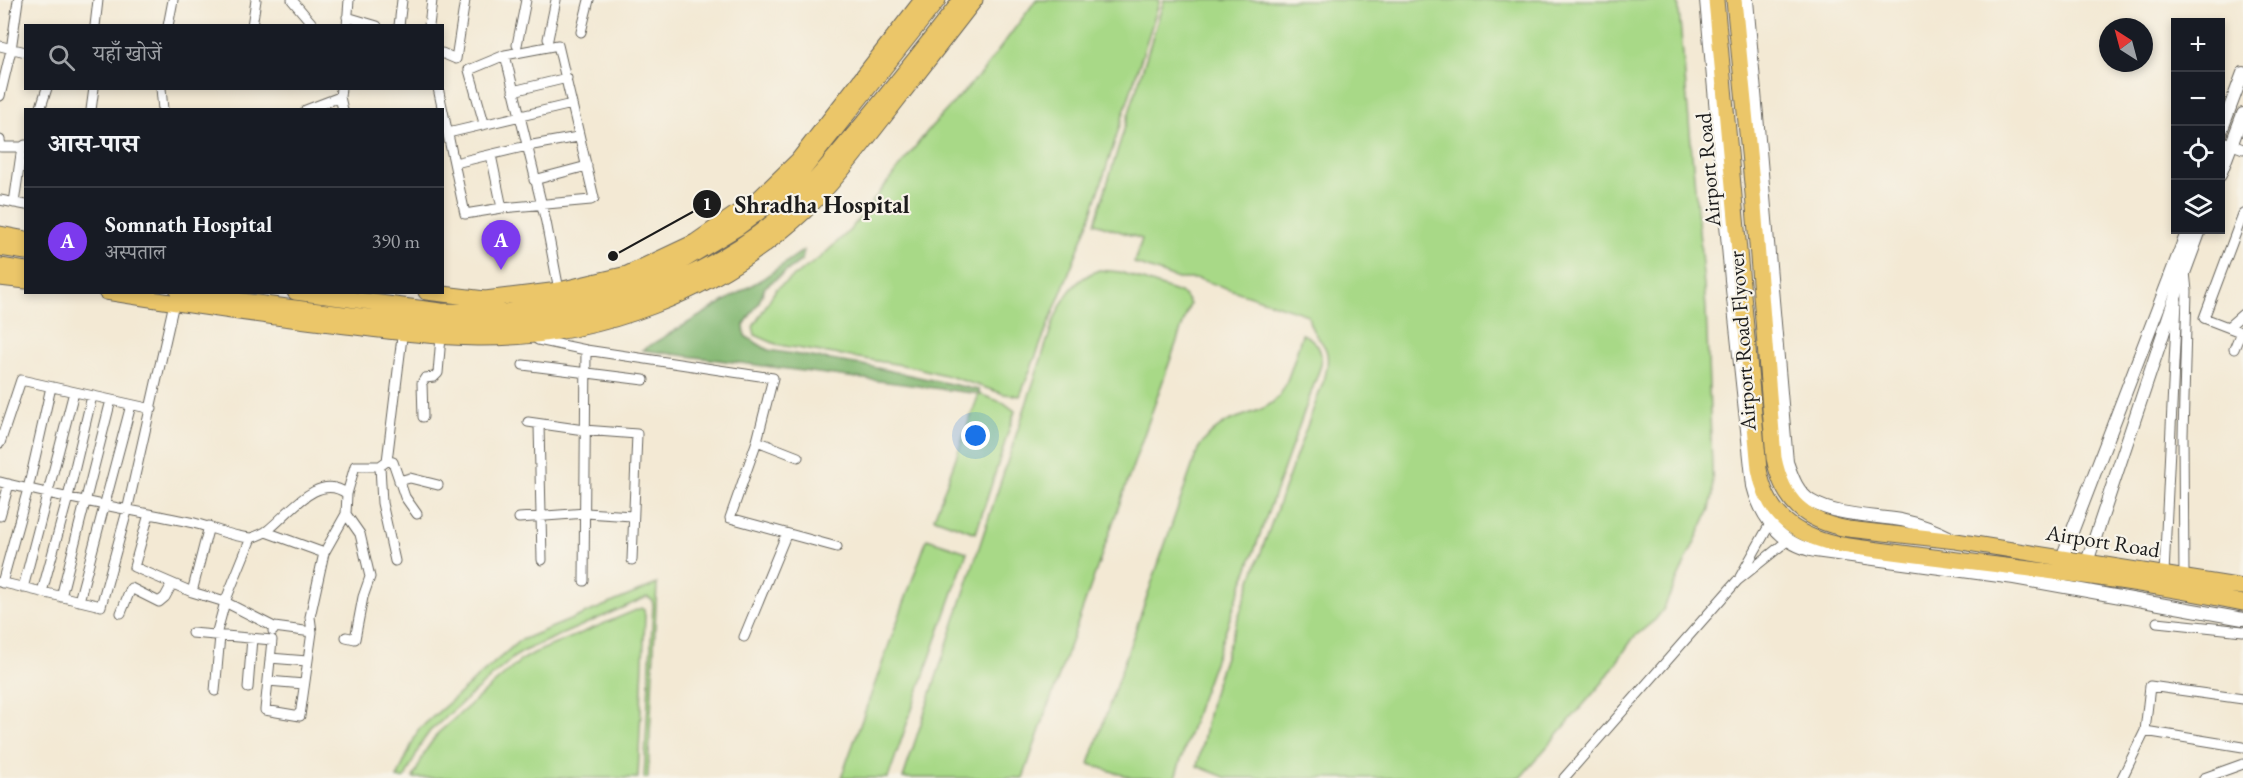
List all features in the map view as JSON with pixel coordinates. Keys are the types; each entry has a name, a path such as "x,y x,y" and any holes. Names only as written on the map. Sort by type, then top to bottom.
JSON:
{"main road":[{"path":"443,294 485,299 559,290 612,279 641,269 694,242 760,197 798,160 922,0"},
{"path":"129,294 215,303 399,313 478,313 529,309 616,290 666,271 739,227 767,206 797,178 938,0"},
{"path":"305,294 399,313 437,324 508,325 608,307 696,272 737,249 774,220 817,178 898,83 961,0"},
{"path":"399,313 441,337 478,338 532,335 585,327 641,311 697,286 762,247 804,212 848,164 975,0"},
{"name":"Airport Road","path":"1716,0 1759,469 1761,483 1773,518 1812,538 1835,544 2069,572 2169,587 2243,603"},
{"name":"Airport Road Flyover","path":"1734,0 1753,194 1774,458 1778,478 1797,508 1811,518 1831,526 1956,541"},
{"path":"0,234 24,239"},
{"path":"0,248 24,252"},
{"path":"0,266 24,270"},
{"path":"0,278 24,281"},
{"name":"Airport Road","path":"1956,541 2243,587"}],"street":[{"path":"0,96 11,50 18,0"},
{"path":"95,24 98,0"},
{"path":"168,24 173,0"},
{"path":"252,24 256,0"},
{"path":"292,0 312,24"},
{"path":"349,0 347,21 364,24"},
{"path":"399,24 402,0"},
{"path":"429,24 432,0"},
{"path":"444,54 456,59 465,0"},
{"path":"517,45 526,0"},
{"path":"548,39 556,0"},
{"path":"581,32 589,0"},
{"path":"1706,0 1731,280 1753,486 1757,501 1773,518 1787,541 1815,551 2014,578 2243,619"},
{"path":"1747,0 1787,462 1800,490 1810,500 1837,510 1903,520 1931,528 1956,541"},
{"path":"444,115 465,214 502,208 591,201 594,198 558,45 506,55 469,70 484,123"},
{"path":"0,46 24,52"},
{"path":"506,55 559,290"},
{"path":"2223,126 2243,73"},
{"path":"513,91 567,78"},
{"path":"41,108 46,90"},
{"path":"91,108 94,90"},
{"path":"161,90 163,108"},
{"path":"438,90 442,108"},
{"path":"312,108 340,93 343,108"},
{"path":"448,133 572,104"},
{"path":"2225,162 2243,114"},
{"path":"455,163 578,137"},
{"path":"0,147 24,146 14,203"},
{"path":"491,155 502,208"},
{"path":"534,180 587,166"},
{"path":"0,200 24,205"},
{"path":"2234,349 2242,333 2204,318 2243,214"},
{"path":"2184,577 2183,435 2187,291 2180,270 2187,234"},
{"path":"2062,558 2180,270 2198,234"},
{"path":"2087,562 2172,290"},
{"path":"2164,574 2172,290"},
{"path":"51,387 28,489 1,583 101,606 152,409 176,298"},
{"path":"394,561 382,503 383,464 399,313"},
{"path":"2228,327 2243,315"},
{"path":"532,335 538,340 586,350 773,378 757,441 730,518 837,547"},
{"path":"423,417 422,383 425,378 434,377 438,373 441,337"},
{"path":"584,581 586,350"},
{"path":"523,365 644,380"},
{"path":"0,442 21,380 152,409"},
{"path":"23,588 74,392"},
{"path":"42,592 92,396"},
{"path":"61,597 111,400"},
{"path":"80,601 131,405"},
{"path":"528,422 584,430 637,434 632,560"},
{"path":"539,425 542,560"},
{"path":"757,441 798,457"},
{"path":"274,627 265,711 300,716 312,632 310,617 324,553 346,514 347,494 356,466 393,462 405,496 417,514"},
{"path":"399,481 410,478 438,485"},
{"path":"0,516 5,483 127,511 209,526 240,537 251,538 266,532 308,494 328,487 339,488 347,494"},
{"path":"519,518 586,513 632,516"},
{"path":"149,514 134,567 192,592 225,602 274,627 312,632"},
{"path":"346,514 360,534 370,577 363,597 355,639 346,638"},
{"path":"1737,581 1773,518"},
{"path":"192,592 209,526"},
{"path":"266,532 324,553"},
{"path":"744,637 786,535"},
{"path":"215,691 218,635 225,602 251,538"},
{"path":"1564,778 1737,581 1787,541"},
{"path":"121,614 131,588 159,602 165,597 172,584"},
{"path":"2157,622 2243,631"},
{"path":"192,633 272,640"},
{"path":"248,688 252,638"},
{"path":"270,658 307,661"},
{"path":"268,681 304,684"},
{"path":"2124,778 2145,731 2150,686 2243,699"},
{"path":"2145,731 2243,747"},
{"path":"2204,778 2243,764"}],"green space":[{"path":"1036,0 1160,0 1089,222 1020,396 1004,394 914,367 778,345 755,335 753,327 776,289 821,257 850,230 930,128 983,71"},
{"path":"1164,0 1678,0 1706,308 1713,494 1710,509 1663,610 1655,620 1634,637 1603,682 1520,778 1227,778 1197,766 1215,686 1325,377 1327,355 1310,325 1308,315 1199,279 1178,279 1134,263 1142,239 1095,223"},
{"path":"804,250 802,260 765,287 759,302 744,325 745,336 768,350 868,366 979,390 979,394 642,350 762,279"},
{"path":"1099,270 1120,272 1177,292 1184,295 1190,304 1023,778 903,778 1054,320 1076,284"},
{"path":"1302,334 1318,346 1321,365 1199,704 1175,778 1132,778 1089,764 1198,449 1209,435 1223,424 1264,408 1275,401 1283,390"},
{"path":"979,394 1004,403 1015,411 976,533 934,518"},
{"path":"927,539 967,552 888,778 841,778"},
{"path":"657,584 648,778 644,778 653,605 652,600 647,597 514,657 430,731 422,742 405,778 397,778 418,730 519,641"},
{"path":"641,608 645,616 638,778 413,778 426,750 438,733 520,661"}],"place":[{"name":"Shradha Hospital","path":"613,256"},
{"name":"Somnath Hospital","path":"501,270"}]}
